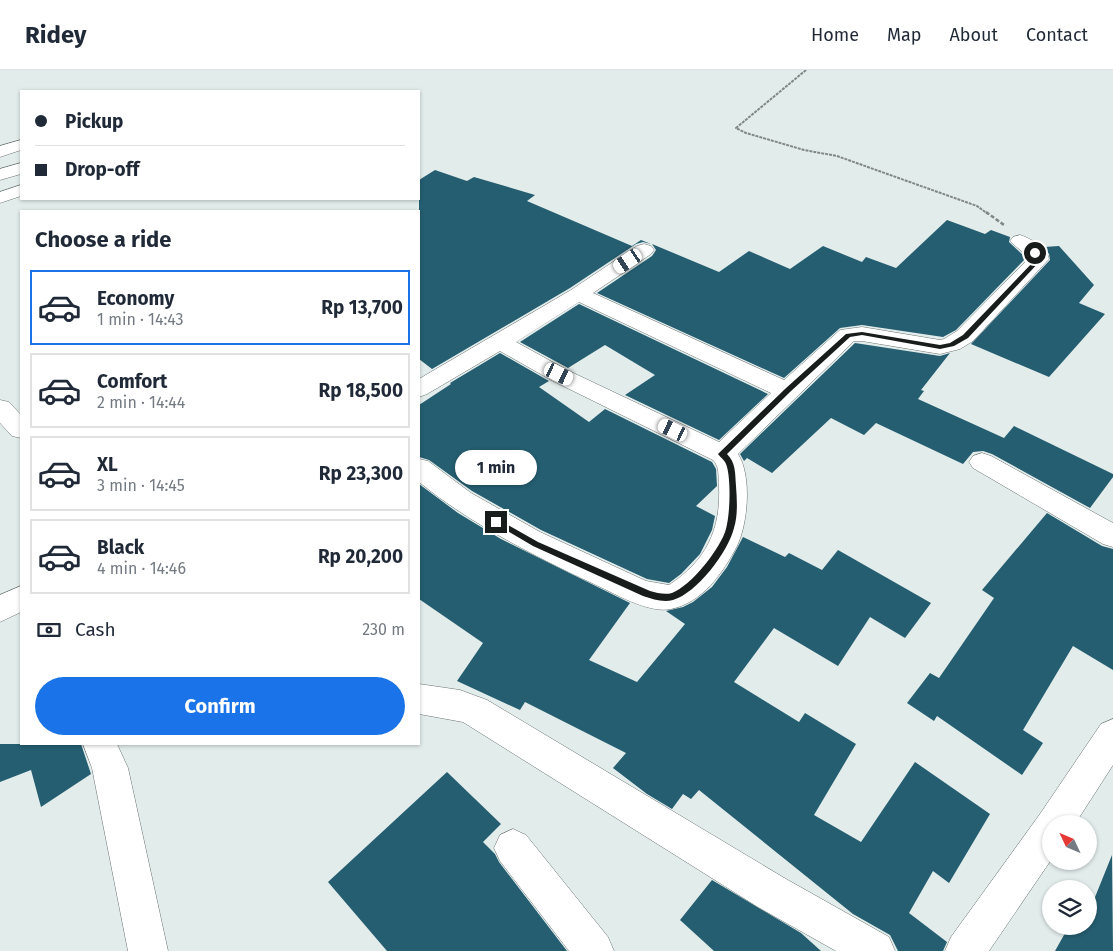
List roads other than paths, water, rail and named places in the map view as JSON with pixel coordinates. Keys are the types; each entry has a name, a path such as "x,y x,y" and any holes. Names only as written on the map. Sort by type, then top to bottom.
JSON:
{"street":[{"path":"0,152 20,145"},
{"path":"0,175 20,168"},
{"path":"0,198 20,190"},
{"path":"722,454 787,390 848,335 862,334 940,347 952,344 965,336 1039,259 1039,256 1020,241"},
{"path":"422,381 500,342 578,294 644,250"},
{"path":"578,294 787,390"},
{"path":"420,469 468,506 536,544 658,597 671,597 684,591 701,575 720,550 730,529 733,507 731,467 729,461 722,454 559,374 500,342"},
{"path":"0,408 20,429"},
{"path":"982,462 1113,536"},
{"path":"0,609 20,599"},
{"path":"420,699 460,705 475,711 772,893 874,951"},
{"path":"1060,815 1113,735"},
{"path":"100,745 110,768 148,951"},
{"path":"965,951 1042,841"},
{"path":"513,848 594,951"}]}
